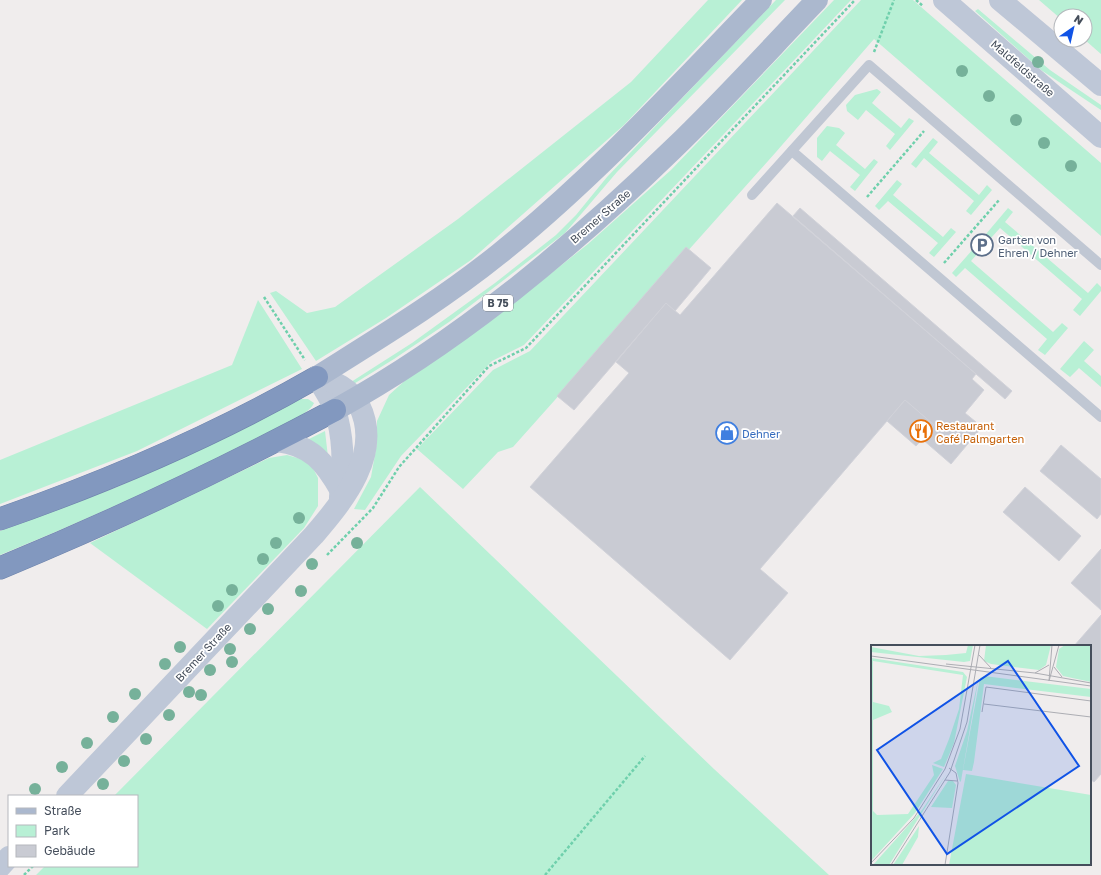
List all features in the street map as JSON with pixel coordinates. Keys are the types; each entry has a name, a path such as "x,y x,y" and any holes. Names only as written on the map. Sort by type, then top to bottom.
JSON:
{"highway":[{"path":"0,519 58,498 159,457 257,410 317,377"},
{"path":"0,568 47,549 209,476 334,410"}],"main road":[{"path":"340,498 343,472 342,446 334,410 317,377 439,300 505,249 557,204 632,133 761,0"},
{"name":"Bremer Straße","path":"334,410 473,322 523,282 622,197 674,148 817,0"},
{"name":"Maldfeldstraße","path":"944,0 1101,137"},
{"path":"1000,0 1101,85"},
{"name":"Bremer Straße","path":"68,795 314,535 358,473 367,445 366,424 355,398 338,384 326,378 317,377"},
{"path":"277,440 290,442 303,448 322,461 340,498"},
{"path":"0,867 8,858"}],"lane":[{"path":"752,195 869,65 1101,265"},
{"path":"792,151 1101,417"}],"path":[{"path":"373,508 399,467 490,366 526,348 855,0"},
{"path":"869,65 894,0"},
{"path":"858,207 934,120"},
{"path":"934,274 1011,186"},
{"path":"264,297 317,377"},
{"path":"545,875 645,756"},
{"path":"24,875 32,867"}],"green space":[{"path":"708,0 742,0 624,125 471,260 386,318 316,361 270,293 276,291 307,313 335,307 458,219 631,82"},
{"path":"776,0 785,0 617,172 565,233 449,322 352,385 351,382 412,343 495,283 556,235 576,215 607,177"},
{"path":"834,0 851,0 524,345 492,361 401,456 365,510 354,509 371,477 377,443 377,421 389,395 410,376 530,290 588,244 671,170"},
{"path":"861,0 913,0 1101,163 1101,236 874,39 776,152 513,447 498,452 463,489 417,449 493,370 530,351"},
{"path":"1039,0 1101,0 1101,54 1093,47 1093,8 1053,8 1053,12"},
{"path":"978,9 1050,70 1101,105 1101,110 1041,70 975,11"},
{"path":"877,89 881,92 872,103 901,128 909,118 914,121 890,150 886,146 895,134 866,110 858,120 847,111 846,105 855,95"},
{"path":"827,126 839,128 845,133 836,145 865,169 874,159 878,162 855,191 850,187 860,175 830,151 822,161 817,157 817,138"},
{"path":"933,138 938,142 929,153 979,195 987,185 992,190 971,215 966,211 974,201 924,158 916,168 911,164"},
{"path":"897,180 902,184 893,195 943,237 951,228 956,232 934,257 929,253 938,243 888,201 879,210 875,206"},
{"path":"1008,208 1013,212 1005,222 1088,293 1097,283 1101,287 1101,291 1080,316 1073,310 1082,299 1000,228 991,238 986,234"},
{"path":"974,248 979,252 971,261 1053,332 1062,323 1068,328 1045,355 1038,350 1047,339 965,268 956,277 952,273"},
{"path":"258,300 302,369 137,451 0,504 0,460 232,365"},
{"path":"1084,341 1094,350 1084,361 1101,376 1101,387 1079,368 1070,377 1060,369"},
{"path":"297,399 308,399 314,403 311,408 287,424 159,486 0,555 0,531 117,487 202,449"},
{"path":"325,431 328,457 305,441"},
{"path":"287,455 301,459 312,466 318,478 318,506 304,528 207,629 90,543 269,458"},
{"path":"420,487 714,769 829,875 36,875 44,867 138,867 138,795 115,795"}],"building":[{"name":"Dehner","path":"777,203 976,374 972,379 984,390 965,413 982,427 951,464 922,439 934,425 905,400 760,569 788,593 730,660 530,487 629,373 616,362 666,303 680,315"},
{"path":"800,208 1012,391 1005,399 793,216"},
{"path":"686,247 711,268 675,311 666,303 574,410 557,396"},
{"path":"905,400 934,425 916,446 887,421"},
{"path":"1061,445 1101,479 1101,514 1097,519 1040,471"},
{"path":"1025,487 1081,536 1059,561 1003,512"},
{"path":"1101,549 1101,610 1071,583"},
{"path":"1101,615 1101,774 1094,782 1091,780 1091,645 1075,645"}],"place":[{"name":"Garten von Ehren / Dehner","path":"982,245"},
{"name":"Restaurant Café Palmgarten","path":"921,431"},
{"name":"Dehner","path":"727,433"}]}
